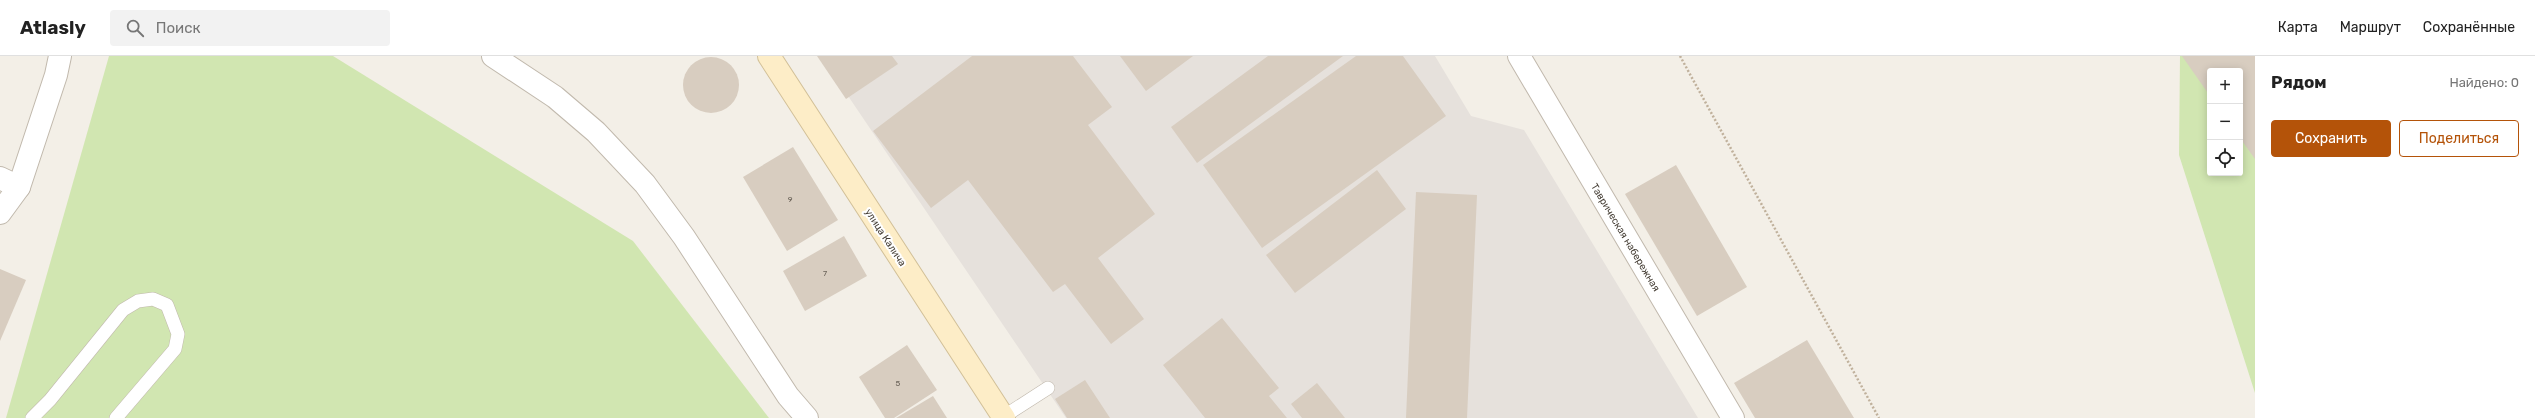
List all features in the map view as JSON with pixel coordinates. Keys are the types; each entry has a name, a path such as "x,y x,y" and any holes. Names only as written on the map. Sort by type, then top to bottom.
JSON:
{"main road":[{"name":"улица Калича","path":"769,56 1004,417"}],"street":[{"path":"0,213 9,183 56,75 60,56"},
{"path":"493,56 555,97 596,132 645,184 684,237 788,396 807,418"},
{"name":"Таврическая набережная","path":"1519,56 1733,418"}],"lane":[{"path":"32,418 50,400 123,310 138,301 153,299 167,305 174,319 178,334 175,349 116,418"},
{"path":"1004,417 1048,388"}],"path":[{"path":"1680,56 1879,418"}],"shaded area":[{"path":"821,56 1435,56 1471,116 1524,130 1698,418 1066,418"}],"green space":[{"path":"109,56 333,56 633,241 769,418 6,418"},
{"path":"2180,56 2255,56 2255,393 2179,155"}],"building":[{"path":"817,56 892,56 898,64 846,99"},
{"path":"972,56 1073,56 1112,107 1088,125 1155,214 1098,258 1144,319 1111,344 1065,284 1053,292 968,180 931,208 873,131"},
{"path":"1120,56 1193,56 1146,91"},
{"path":"1268,56 1343,56 1197,163 1171,127"},
{"path":"1356,56 1403,56 1446,116 1262,248 1203,165"},
{"path":"2182,56 2255,56 2255,159 2243,142 2243,68 2207,68 2207,92"},
{"path":"705,57 717,57 727,61 735,69 739,79 739,91 735,101 727,109 717,113 705,113 695,109 687,101 683,91 683,79 687,69 695,61"},
{"path":"793,147 838,220 787,251 743,177"},
{"path":"1676,165 1747,287 1697,316 1625,194"},
{"path":"1377,170 1406,209 1295,293 1266,255"},
{"path":"1416,192 1477,195 1467,418 1406,418"},
{"path":"844,236 867,276 805,311 783,271"},
{"path":"0,269 26,280 0,341"},
{"path":"1222,318 1279,388 1269,396 1287,418 1205,418 1163,365"},
{"path":"1807,340 1854,418 1755,418 1734,383"},
{"path":"907,345 937,390 894,418 885,418 859,377"},
{"path":"1085,380 1110,418 1067,418 1055,399"},
{"path":"1317,383 1345,418 1302,418 1291,404"},
{"path":"933,396 947,418 896,418"}]}
